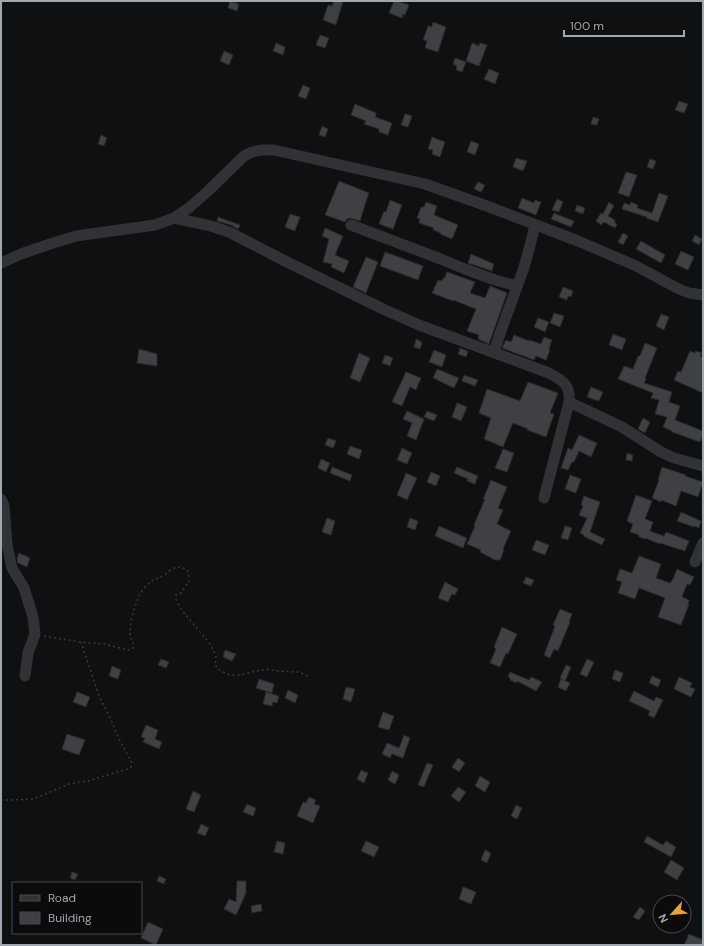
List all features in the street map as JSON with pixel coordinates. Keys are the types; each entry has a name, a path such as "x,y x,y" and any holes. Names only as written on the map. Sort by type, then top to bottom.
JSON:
{"street":[{"path":"1,263 21,254 76,236 155,225 174,218 190,207 244,156 260,150 274,150 425,184 484,205 615,256 679,289 689,293 703,295"},
{"path":"174,218 211,226 229,232 383,309 419,325 558,377 564,382 570,395 544,498"},
{"path":"351,225 438,258 465,270 517,286"},
{"path":"494,352 503,322 526,260 535,225"},
{"path":"569,402 622,427 661,452 674,458 703,466"},
{"path":"1,499 4,506 7,544 12,568 24,588 33,617 35,634 28,653 25,676"},
{"path":"695,562 703,543"}],"path":[{"path":"35,634 81,642 104,644 128,650 132,649 134,647 134,644 130,638 132,615 140,593 149,583 158,577 166,575 174,568 184,568 188,571 189,581 181,593 176,594 176,600 181,609 210,644 216,656 216,665 218,669 230,675 239,675 266,669 299,672 310,677"},
{"path":"1,800 34,799 69,784 88,781 126,770 131,767 132,763 118,739 111,720 99,696 81,642"}],"building":[{"path":"230,1 239,4 237,11 228,8"},
{"path":"334,1 343,1 336,25 323,20 328,5 332,6"},
{"path":"394,1 409,5 405,15 403,14 402,18 389,13"},
{"path":"433,22 446,27 438,52 425,48 427,41 423,40 428,26 432,27"},
{"path":"320,35 329,38 325,48 316,45"},
{"path":"276,43 285,47 283,55 273,51"},
{"path":"472,43 479,46 480,43 487,45 479,66 466,61"},
{"path":"224,51 233,55 229,65 220,61"},
{"path":"455,58 466,62 462,72 456,70 457,66 453,64"},
{"path":"489,69 499,73 495,84 484,79"},
{"path":"303,85 310,88 306,99 298,96"},
{"path":"679,101 688,104 684,113 675,110"},
{"path":"355,104 376,113 375,117 392,123 388,135 379,132 379,129 364,124 366,121 351,115"},
{"path":"405,114 412,116 408,127 401,125"},
{"path":"593,117 599,119 597,125 591,124"},
{"path":"322,126 328,129 325,137 319,135"},
{"path":"101,135 107,138 104,146 98,144"},
{"path":"432,137 445,142 440,157 432,154 433,150 428,149"},
{"path":"471,141 479,144 475,155 467,152"},
{"path":"516,158 527,161 523,171 513,167"},
{"path":"650,159 656,161 653,169 647,167"},
{"path":"626,172 637,175 629,197 618,193"},
{"path":"339,181 369,193 360,221 350,218 345,222 325,215"},
{"path":"478,182 485,185 481,192 474,189"},
{"path":"659,193 668,196 658,222 622,209 624,203 630,205 631,202 638,205 637,208 652,213"},
{"path":"522,198 534,203 535,200 541,202 536,215 518,208"},
{"path":"557,199 563,202 559,212 552,210"},
{"path":"390,200 402,205 393,229 379,224 384,211 386,212"},
{"path":"426,202 437,206 434,215 458,225 452,239 433,230 434,228 419,223 420,219 417,218 421,207 424,207"},
{"path":"609,202 614,206 608,216 615,220 614,222 617,224 615,228 604,222 601,225 596,221 601,213 603,214"},
{"path":"577,205 585,208 583,214 575,211"},
{"path":"554,213 574,221 571,227 551,219"},
{"path":"290,214 300,217 295,231 285,227"},
{"path":"218,217 240,225 238,229 231,225 217,221"},
{"path":"325,228 343,236 335,255 349,261 344,273 331,267 332,264 323,262 329,239 322,236"},
{"path":"623,233 628,236 623,245 618,242"},
{"path":"695,235 702,239 699,245 692,241"},
{"path":"641,241 665,255 661,263 636,249"},
{"path":"681,251 694,257 688,270 675,264"},
{"path":"385,252 423,266 418,280 380,266"},
{"path":"471,254 494,264 492,271 468,263"},
{"path":"366,257 378,262 366,293 353,287"},
{"path":"447,272 475,282 470,293 485,298 490,286 507,293 489,344 478,339 479,335 467,331 476,309 432,293 438,280 442,281"},
{"path":"563,287 573,291 571,297 568,296 567,300 559,297"},
{"path":"554,313 564,316 560,327 550,323"},
{"path":"661,314 669,317 664,330 656,326"},
{"path":"538,318 549,322 545,332 534,327"},
{"path":"613,334 626,339 622,350 609,345"},
{"path":"514,335 541,344 544,337 552,340 546,360 536,356 534,360 502,348 506,340 511,342"},
{"path":"416,339 422,342 420,349 414,347"},
{"path":"645,343 657,348 644,383 672,392 669,402 680,406 675,420 703,431 700,442 672,432 663,427 667,417 655,414 659,400 651,398 653,393 618,379 624,366 633,369"},
{"path":"460,348 468,351 466,357 458,354"},
{"path":"139,349 157,354 157,366 137,363"},
{"path":"434,350 446,355 442,367 429,362"},
{"path":"690,351 702,353 700,356 703,357 703,393 674,380 678,371 681,372"},
{"path":"359,353 370,358 360,382 350,378"},
{"path":"385,355 393,358 390,366 382,363"},
{"path":"437,369 459,378 454,388 433,378"},
{"path":"406,372 421,378 416,390 410,387 402,406 392,402"},
{"path":"464,375 478,380 475,386 462,381"},
{"path":"528,382 558,393 550,413 554,414 546,437 513,423 503,447 484,439 491,418 479,413 487,389 520,401"},
{"path":"591,387 603,392 599,401 587,397"},
{"path":"457,403 467,407 461,421 452,417"},
{"path":"407,411 424,419 416,440 407,436 412,423 403,419"},
{"path":"427,411 437,415 434,421 424,417"},
{"path":"643,418 650,422 645,433 638,429"},
{"path":"579,435 597,443 591,457 579,451 568,470 561,468 568,448 572,450"},
{"path":"328,438 336,441 333,448 325,445"},
{"path":"350,446 362,450 359,459 347,454"},
{"path":"402,448 412,453 407,464 397,460"},
{"path":"503,449 514,453 507,472 495,468"},
{"path":"627,453 633,455 632,461 626,460"},
{"path":"321,459 330,463 326,472 318,468"},
{"path":"332,467 352,475 350,481 330,473"},
{"path":"457,467 478,476 475,484 454,473"},
{"path":"662,467 703,482 698,497 681,491 676,506 652,498"},
{"path":"431,472 440,476 436,486 427,482"},
{"path":"406,473 417,478 407,500 397,495"},
{"path":"570,475 581,479 576,493 565,489"},
{"path":"491,480 507,487 498,508 503,510 497,524 511,531 500,560 495,560 480,552 481,550 467,544"},
{"path":"636,495 652,501 645,519 653,522 650,531 664,536 666,532 689,541 685,551 639,537 639,535 630,532 633,524 627,521"},
{"path":"584,496 600,502 590,532 605,539 602,545 580,533 587,518 579,515 583,506 581,505"},
{"path":"681,512 701,521 699,528 677,521"},
{"path":"327,518 335,521 331,535 322,532"},
{"path":"410,518 418,521 415,530 407,527"},
{"path":"439,526 467,538 463,548 435,536"},
{"path":"565,526 572,528 568,540 561,538"},
{"path":"536,540 549,545 545,555 532,550"},
{"path":"19,553 30,558 27,567 18,563 17,558"},
{"path":"639,556 661,564 656,578 670,583 677,569 694,577 690,585 687,584 682,597 689,600 689,604 681,625 658,617 665,598 639,588 635,599 618,593 622,582 616,580 620,569 632,573"},
{"path":"526,577 534,580 531,586 523,583"},
{"path":"445,582 458,589 455,595 452,594 448,602 438,598"},
{"path":"560,609 572,614 558,651 554,649 550,658 544,655 555,626 553,625"},
{"path":"502,627 517,634 500,667 490,663 496,649 494,647"},
{"path":"225,650 236,654 232,661 223,657"},
{"path":"161,659 169,662 166,668 158,665"},
{"path":"587,659 594,662 587,677 580,674"},
{"path":"566,665 571,667 565,681 560,678"},
{"path":"112,666 121,670 118,679 109,676"},
{"path":"615,670 623,673 620,682 612,679"},
{"path":"510,672 529,680 531,677 542,682 536,691 517,681 517,683 510,680 508,677"},
{"path":"652,676 661,680 658,687 649,683"},
{"path":"679,677 692,683 690,687 695,689 691,697 674,689"},
{"path":"259,679 274,684 272,693 256,688"},
{"path":"561,679 570,683 566,691 558,687"},
{"path":"346,687 355,689 351,702 343,699"},
{"path":"288,690 298,695 295,703 285,698"},
{"path":"634,691 654,701 656,697 663,700 654,718 648,715 650,711 629,701"},
{"path":"77,692 90,697 86,707 73,702"},
{"path":"266,692 279,696 277,703 273,702 272,706 263,704"},
{"path":"383,712 394,716 389,730 378,727"},
{"path":"146,725 158,730 155,739 162,742 159,749 143,742 145,738 141,737"},
{"path":"67,734 85,740 79,755 62,749"},
{"path":"404,735 410,738 403,758 392,754 390,758 382,754 387,743 399,748"},
{"path":"458,758 465,763 459,772 452,767"},
{"path":"427,763 433,765 424,787 418,785"},
{"path":"361,770 368,773 364,783 357,779"},
{"path":"392,771 399,775 395,784 388,780"},
{"path":"480,776 490,782 485,792 475,786"},
{"path":"458,787 466,792 459,802 451,796"},
{"path":"193,791 201,795 194,812 186,809"},
{"path":"309,797 316,800 314,804 320,806 313,823 297,816 303,802 306,803"},
{"path":"247,804 256,808 253,816 243,812"},
{"path":"516,805 522,808 517,819 511,816"},
{"path":"201,824 209,828 205,836 197,833"},
{"path":"647,836 663,845 666,841 676,847 671,857 644,842"},
{"path":"277,841 285,843 283,854 274,852"},
{"path":"366,841 379,847 374,857 361,851"},
{"path":"485,850 491,853 487,863 481,860"},
{"path":"671,860 684,868 677,880 664,872"},
{"path":"72,872 78,874 75,880 70,878"},
{"path":"159,876 166,879 164,884 157,881"},
{"path":"237,881 246,881 246,893 236,915 224,909 229,899 236,902"},
{"path":"463,887 476,892 471,904 459,899"},
{"path":"261,904 262,911 252,913 251,906"},
{"path":"640,907 645,911 639,920 633,917"},
{"path":"148,922 163,929 156,945 141,938"},
{"path":"689,934 703,940 703,945 684,945"}]}
